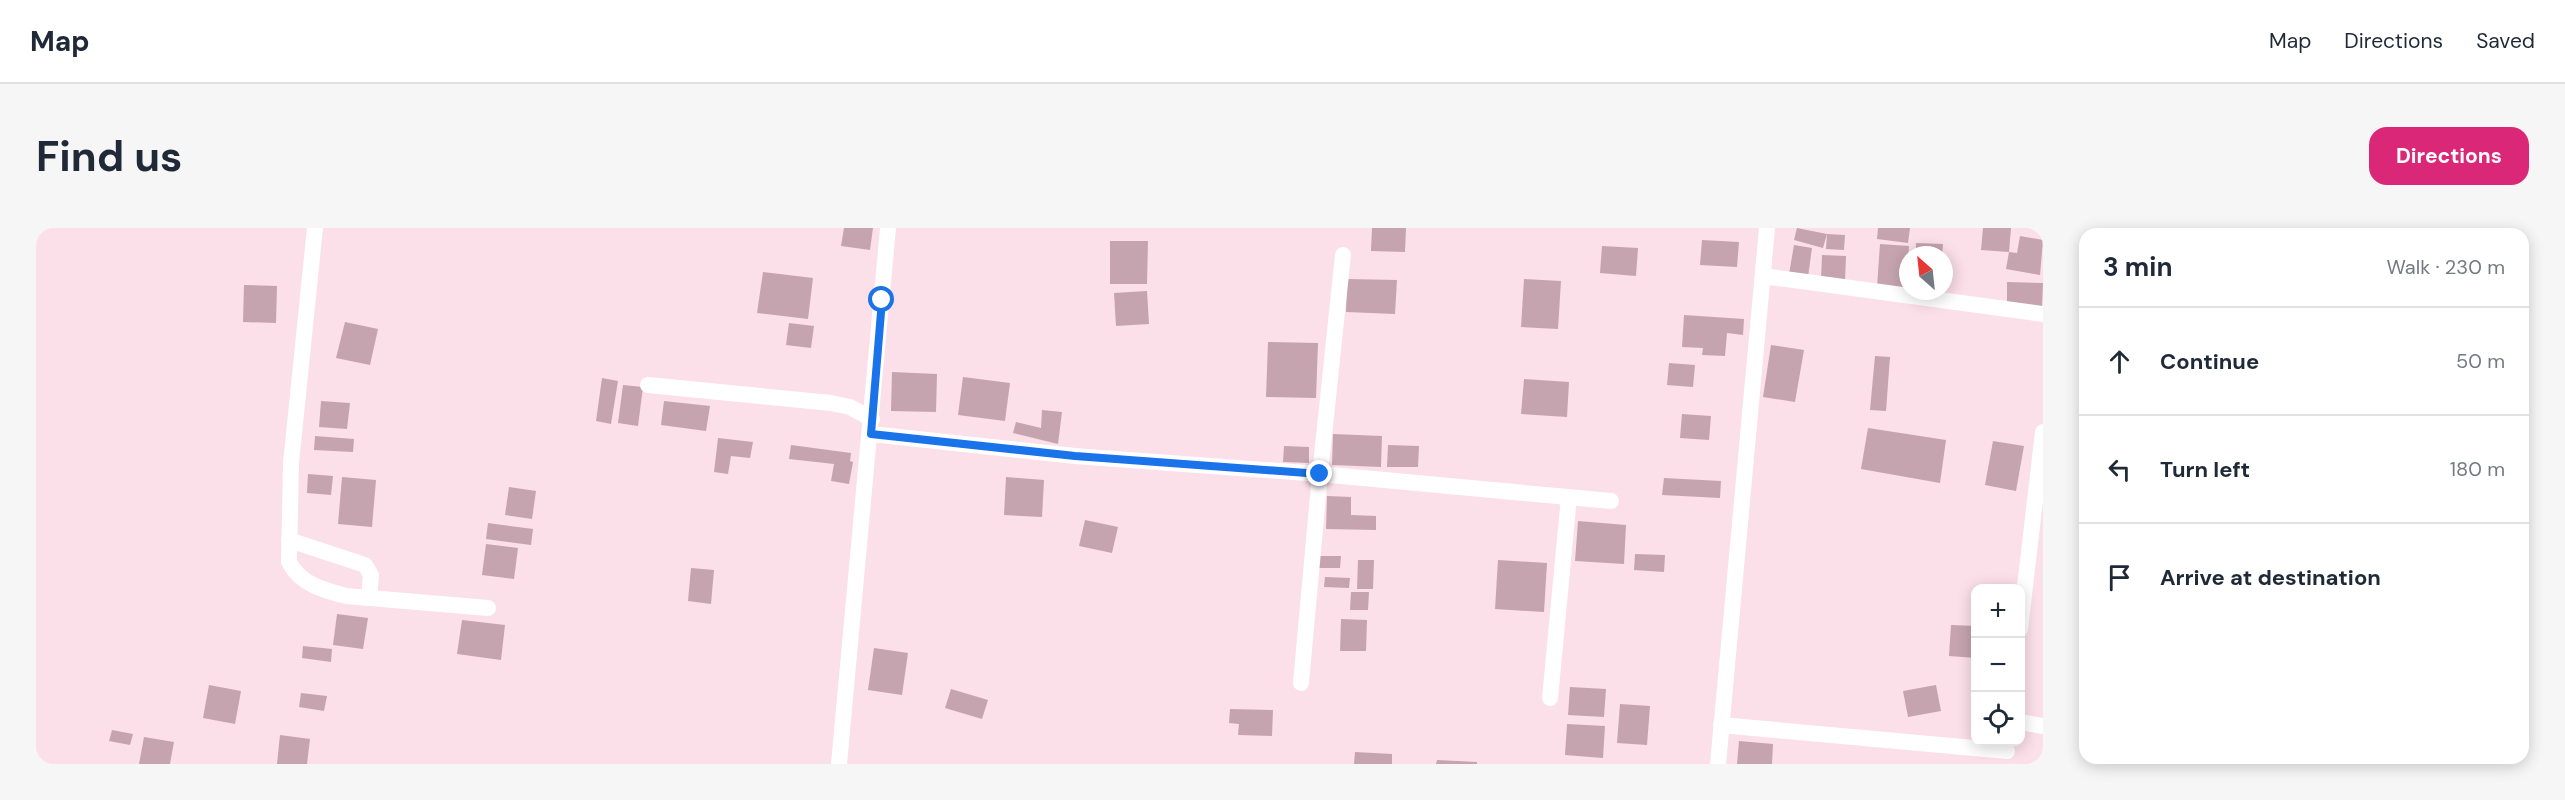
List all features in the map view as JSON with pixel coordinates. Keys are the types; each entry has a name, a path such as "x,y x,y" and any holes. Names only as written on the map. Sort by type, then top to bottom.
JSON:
{"street":[{"path":"315,228 291,463 289,562 294,573 327,591 369,598 488,608"},
{"path":"839,764 872,426 888,228"},
{"path":"1718,764 1767,228"},
{"path":"1301,683 1343,255"},
{"path":"1763,276 2043,314"},
{"path":"648,386 831,403 850,407 872,426 1075,456 1320,474 1611,501"},
{"path":"2025,585 2043,432"},
{"path":"1550,698 1569,497"},
{"path":"289,540 365,565 371,575 369,598"},
{"path":"2025,723 2043,726"},
{"path":"1721,725 2007,752"}],"building":[{"path":"844,228 873,228 870,250 841,246"},
{"path":"1372,228 1406,228 1405,252 1371,251"},
{"path":"1797,228 1827,234 1823,248 1794,240"},
{"path":"1878,228 1910,228 1908,243 1877,239"},
{"path":"1983,228 2011,228 2009,252 1981,250"},
{"path":"1827,234 1845,235 1844,250 1826,249"},
{"path":"2020,236 2043,240 2040,275 2006,269 2009,252 2017,253"},
{"path":"1702,240 1739,242 1737,267 1700,265"},
{"path":"1110,241 1148,241 1147,284 1110,284"},
{"path":"1916,243 1943,244 1943,246 1916,246"},
{"path":"1880,244 1909,246 1899,246 1899,288 1877,287"},
{"path":"1794,245 1812,248 1808,277 1789,274"},
{"path":"1602,246 1638,248 1636,276 1600,273"},
{"path":"1822,255 1846,256 1845,281 1821,280"},
{"path":"763,272 813,278 808,319 757,313"},
{"path":"1347,279 1397,280 1395,314 1346,312"},
{"path":"1524,279 1561,281 1558,329 1521,327"},
{"path":"2007,282 2043,283 2042,306 2007,305"},
{"path":"244,285 277,286 276,323 243,322"},
{"path":"1147,291 1149,324 1116,326 1114,293"},
{"path":"1684,315 1744,319 1743,335 1727,333 1725,356 1702,355 1703,348 1682,347"},
{"path":"345,322 378,329 370,365 336,358"},
{"path":"789,323 814,326 811,348 786,345"},
{"path":"1268,342 1318,343 1316,398 1266,397"},
{"path":"1771,345 1804,350 1795,402 1763,397"},
{"path":"1875,356 1890,357 1886,411 1870,410"},
{"path":"1669,363 1695,365 1693,387 1667,385"},
{"path":"892,372 937,374 936,412 891,411"},
{"path":"963,377 1010,383 1005,421 958,415"},
{"path":"602,378 618,381 611,424 596,421"},
{"path":"1524,379 1569,382 1567,417 1521,414"},
{"path":"623,385 643,387 638,426 618,423"},
{"path":"321,401 350,403 347,429 319,427"},
{"path":"664,401 710,406 706,431 661,425"},
{"path":"1042,410 1062,412 1058,444 1013,433 1016,422 1041,428"},
{"path":"1682,414 1711,416 1709,440 1680,438"},
{"path":"1868,428 1946,440 1940,483 1861,469"},
{"path":"1333,434 1382,436 1381,467 1332,465"},
{"path":"315,436 354,439 353,452 314,450"},
{"path":"718,438 753,442 750,458 731,456 728,474 714,472"},
{"path":"1993,441 2024,446 2016,491 1985,485"},
{"path":"791,445 851,453 850,461 853,462 849,484 831,481 834,464 789,459"},
{"path":"1388,445 1419,446 1418,467 1387,467"},
{"path":"1284,446 1309,447 1309,463 1283,462"},
{"path":"308,474 333,476 331,495 307,493"},
{"path":"342,477 376,480 372,527 338,524"},
{"path":"1006,477 1044,480 1042,517 1004,515"},
{"path":"1664,478 1721,481 1720,498 1662,495"},
{"path":"509,487 536,491 532,519 505,515"},
{"path":"1327,496 1351,497 1351,515 1376,516 1376,530 1326,529"},
{"path":"1085,520 1118,527 1112,553 1079,546"},
{"path":"1578,521 1626,525 1624,564 1575,561"},
{"path":"488,523 533,529 531,545 486,539"},
{"path":"486,544 518,548 514,579 482,575"},
{"path":"1635,554 1665,555 1664,572 1634,570"},
{"path":"1319,556 1341,556 1340,568 1319,568"},
{"path":"1358,560 1374,560 1373,589 1357,589"},
{"path":"1498,560 1547,563 1544,612 1495,609"},
{"path":"691,568 714,570 711,604 688,601"},
{"path":"1325,577 1350,578 1349,588 1324,587"},
{"path":"1351,592 1369,592 1368,610 1350,610"},
{"path":"337,614 368,618 363,649 333,645"},
{"path":"1341,619 1367,620 1366,651 1340,651"},
{"path":"462,620 505,625 501,660 457,654"},
{"path":"1951,625 1971,626 1971,658 1949,656"},
{"path":"303,646 332,649 331,662 302,658"},
{"path":"874,648 908,653 902,695 868,690"},
{"path":"209,685 241,691 235,724 203,718"},
{"path":"1936,685 1941,711 1908,717 1903,691"},
{"path":"1570,687 1606,689 1604,717 1568,715"},
{"path":"951,689 988,700 982,719 945,708"},
{"path":"301,693 327,696 324,711 299,707"},
{"path":"1620,704 1650,706 1647,745 1617,743"},
{"path":"1230,709 1273,710 1272,736 1238,735 1239,724 1229,723"},
{"path":"1567,724 1605,726 1603,758 1565,755"},
{"path":"112,730 133,734 130,745 109,741"},
{"path":"280,735 310,739 307,764 277,764"},
{"path":"144,737 174,742 170,764 139,764"},
{"path":"1739,741 1773,744 1772,764 1737,764"},
{"path":"1355,752 1392,754 1392,764 1354,764"},
{"path":"1437,760 1477,762 1477,764 1436,764"}],"route":[{"path":"882,300 871,434 1075,456 1320,474"}]}
